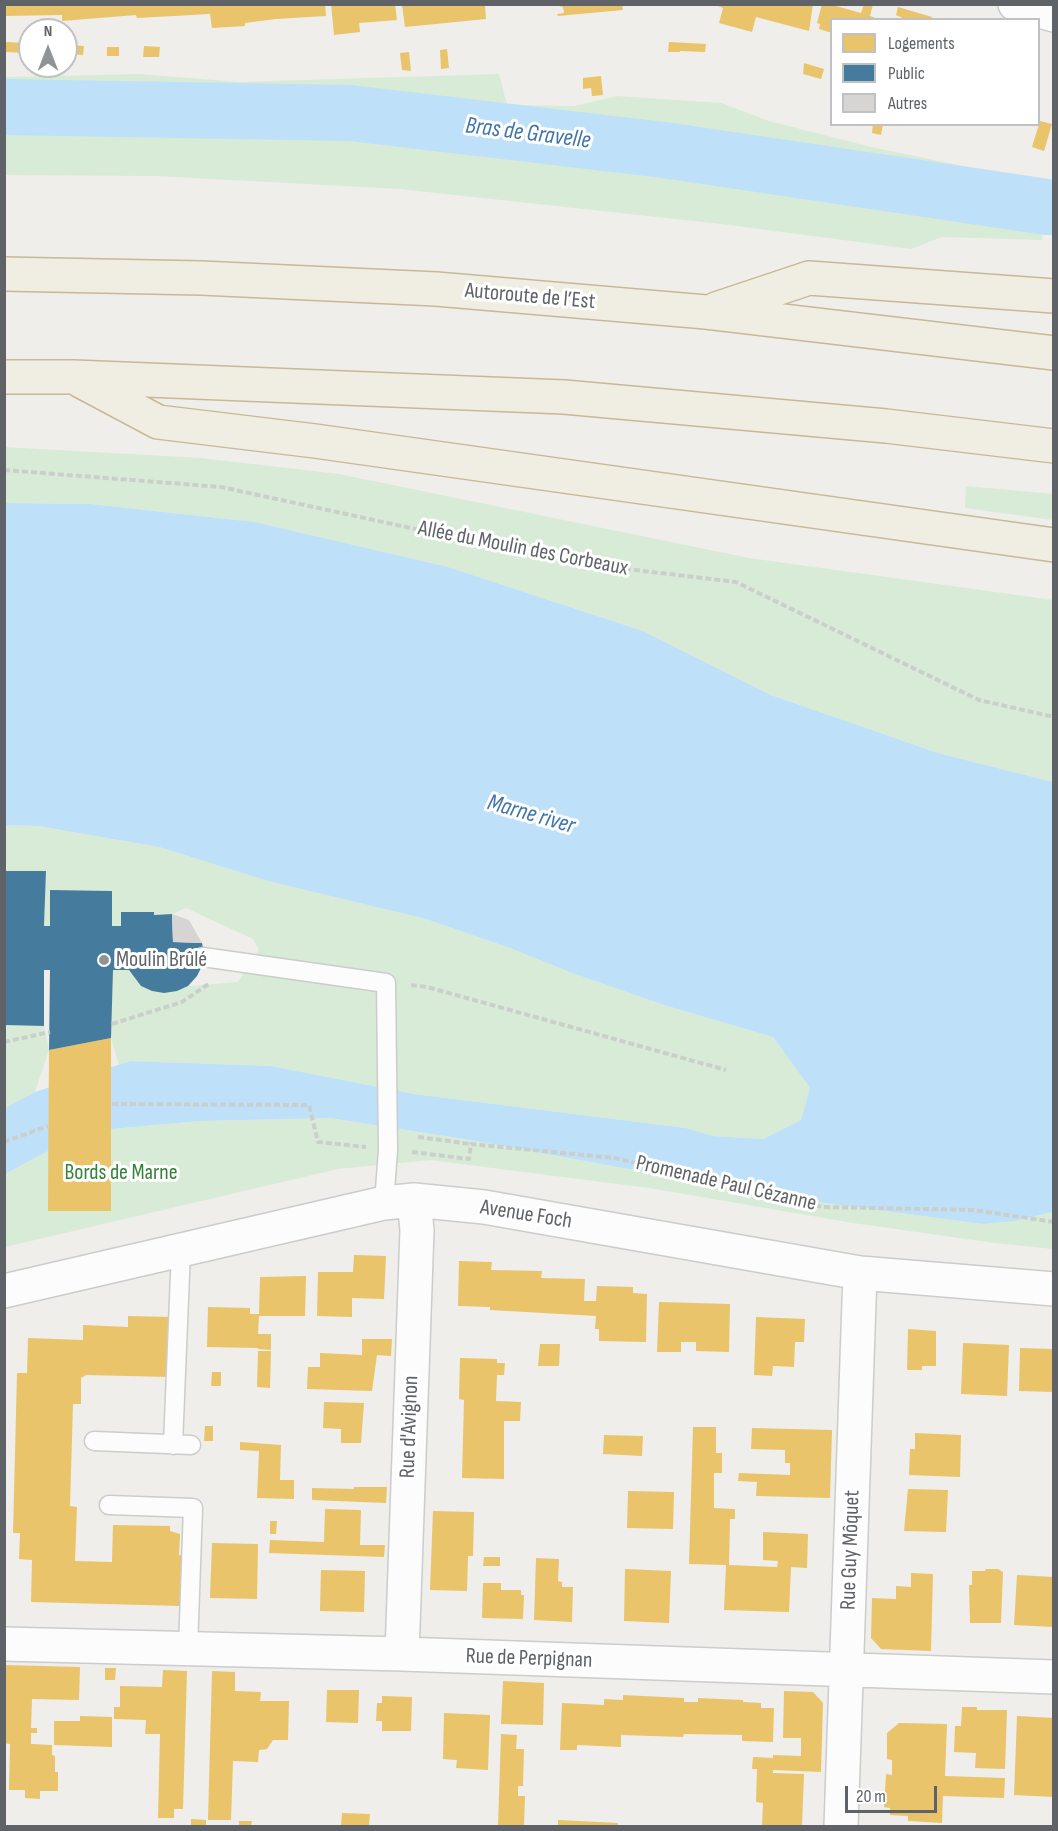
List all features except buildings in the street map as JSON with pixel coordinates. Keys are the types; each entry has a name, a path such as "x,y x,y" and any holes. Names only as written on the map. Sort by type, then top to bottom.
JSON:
{"highway":[{"name":"Autoroute de l’Est","path":"4,274 201,278 436,289 706,312 1053,353"},
{"path":"706,312 809,278 1053,296"},
{"path":"4,376 564,397 886,426 1053,446"},
{"path":"74,377 158,422 315,441 1053,545"}],"street":[{"path":"1015,4 1053,15"},
{"name":"Avenue Foch","path":"4,1291 399,1201 484,1207 860,1273 1053,1289"},
{"name":"Rue d'Avignon","path":"399,1201 417,1230 402,1654"},
{"name":"Rue Guy Môquet","path":"841,1827 860,1273"},
{"name":"Rue de Perpignan","path":"4,1644 402,1654 1053,1677"}],"lane":[{"path":"204,957 386,983 388,1150 399,1201"},
{"path":"94,1440 182,1445 181,1250"},
{"path":"109,1505 193,1508 188,1649"}],"path":[{"name":"Allée du Moulin des Corbeaux","path":"4,470 221,487 568,562 736,582 979,700 1053,717"},
{"path":"112,1024 183,1002 226,972 236,962"},
{"path":"386,983 427,987 726,1070"},
{"path":"4,1042 50,1032"},
{"path":"112,1104 309,1105 318,1142 388,1150"},
{"path":"4,1142 48,1126"},
{"name":"Promenade Paul Cézanne","path":"418,1137 615,1158 823,1207 974,1210 1053,1222"},
{"path":"413,1152 469,1159 471,1144"}],"green space":[{"path":"139,74 240,82 499,74 507,105 575,106 617,96 721,103 769,121 871,147 1050,184 1042,240 942,237 911,249 730,225 400,189 156,176 5,175 5,77 78,78 78,75"},
{"path":"4,447 200,458 339,474 749,558 1053,600 1053,782 938,753 771,695 643,631 448,567 255,522 91,504 5,503"},
{"path":"966,486 1053,494 1053,520 965,508"},
{"path":"5,825 38,826 159,847 268,881 426,919 664,1005 773,1037 810,1088 801,1120 763,1139 713,1136 686,1128 414,1094 271,1066 130,1061 119,1065 111,1038 113,970 129,970 141,986 164,993 188,986 238,982 259,950 253,939 186,908 172,914 121,912 121,926 112,926 112,891 51,890 50,926 44,926 46,872 5,871"},
{"path":"5,1025 44,1026 49,1050 35,1092 5,1108"},
{"name":"Bords de Marne","path":"330,1118 470,1140 787,1198 983,1224 1015,1221 1054,1212 1053,1249 853,1223 649,1188 430,1160 338,1169 5,1247 5,1174 48,1151 112,1129 199,1121"}],"water":[{"name":"Marne river","path":"5,503 91,504 255,522 448,567 643,631 771,695 938,753 1053,782 1053,1212 1015,1221 983,1224 787,1198 470,1140 330,1118 199,1121 112,1129 48,1151 5,1174 5,1108 35,1092 130,1061 271,1066 414,1094 686,1128 713,1136 763,1139 801,1120 810,1088 773,1037 664,1005 426,919 268,881 159,847 38,826 5,825"}],"waterway":[{"name":"Bras de Gravelle","path":"4,107 350,113 664,150 1047,207"}],"place":[{"name":"Moulin Brûlé","path":"104,960"}]}
